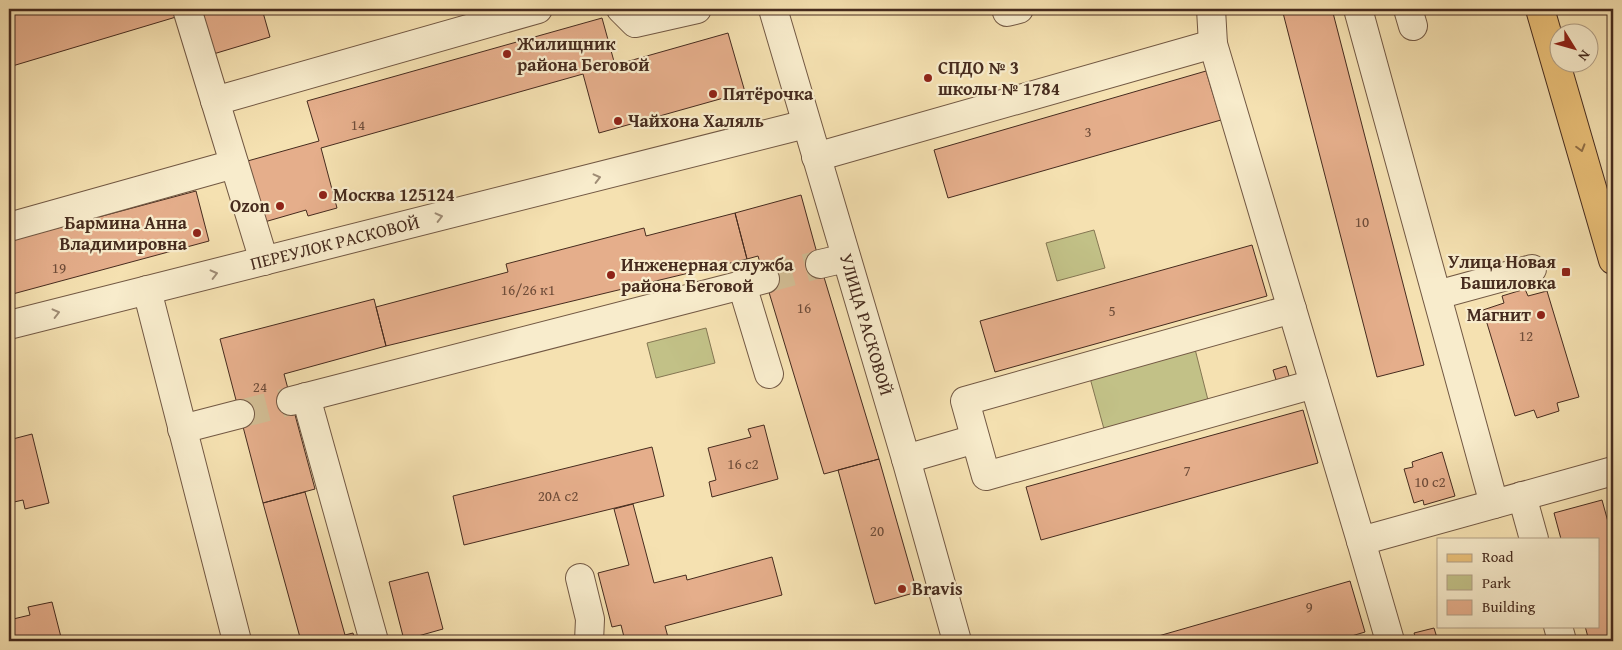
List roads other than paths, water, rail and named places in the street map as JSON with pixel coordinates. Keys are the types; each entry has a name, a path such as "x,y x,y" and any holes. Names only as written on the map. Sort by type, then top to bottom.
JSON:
{"main road":[{"path":"1528,9 1568,101"},
{"path":"1540,9 1613,260"}],"street":[{"path":"186,9 264,261"},
{"path":"215,101 538,9"},
{"path":"621,9 635,23 697,9"},
{"name":"УЛИЦА РАСКОВОЙ","path":"773,9 906,458 957,641"},
{"path":"1006,9 1007,12 1019,9"},
{"path":"1211,9 1214,44 1390,641"},
{"path":"1358,9 1494,504"},
{"path":"816,157 859,148 1214,44"},
{"name":"ПЕРЕУЛОК РАСКОВОЙ","path":"9,325 806,124"},
{"path":"9,227 234,164"},
{"path":"820,264 846,258"},
{"path":"1437,295 1532,269"},
{"path":"374,641 299,399 754,282 769,374"},
{"path":"147,290 237,641"},
{"path":"1292,309 965,401 975,439 986,476 1314,384"},
{"path":"182,429 240,414"},
{"path":"906,458 975,439"},
{"path":"1361,541 1613,471"},
{"path":"1522,496 1534,538"},
{"path":"580,578 590,619 589,641"},
{"path":"1559,628 1562,641"}],"tunnel":[{"path":"765,279 820,264"},
{"path":"240,414 291,401"}],"place":[{"name":"Жилищник района Беговой","path":"507,54"},
{"name":"СПДО № 3 школы № 1784","path":"928,78"},
{"name":"Пятёрочка","path":"713,94"},
{"name":"Чайхона Халяль","path":"618,121"},
{"name":"Москва 125124","path":"323,195"},
{"name":"Ozon","path":"280,206"},
{"name":"Бармина Анна Владимировна","path":"197,233"},
{"name":"Улица Новая Башиловка","path":"1566,272"},
{"name":"Инженерная служба района Беговой","path":"611,275"},
{"name":"Магнит","path":"1541,315"},
{"name":"Bravis","path":"902,589"}]}
